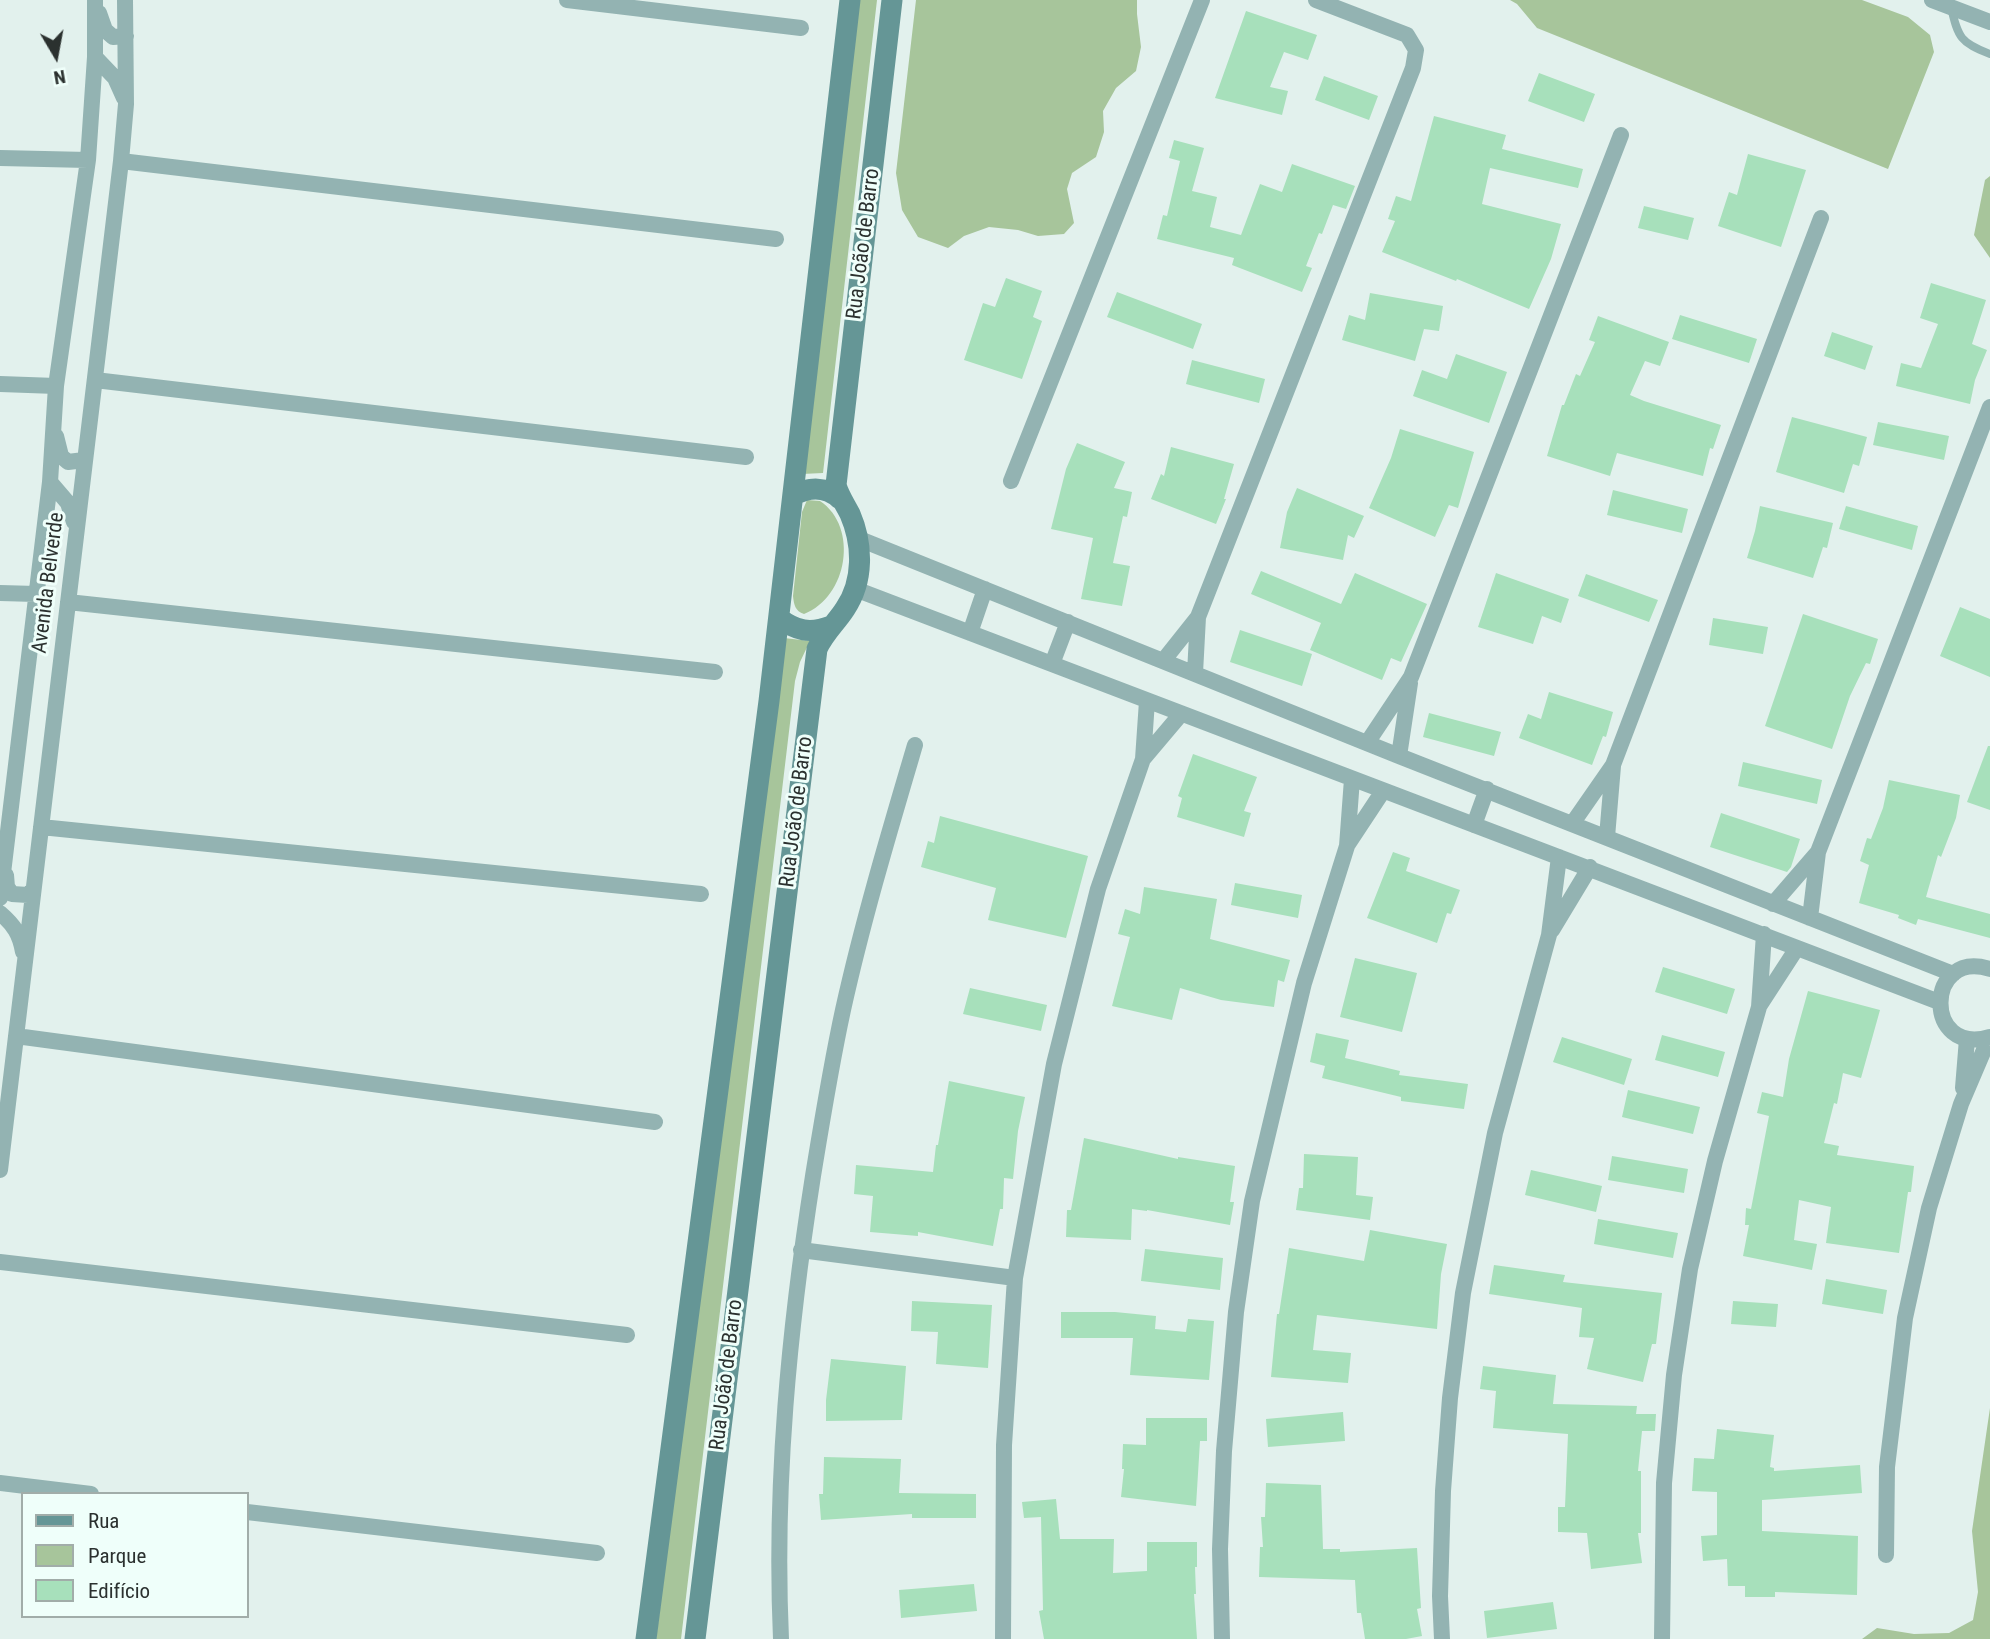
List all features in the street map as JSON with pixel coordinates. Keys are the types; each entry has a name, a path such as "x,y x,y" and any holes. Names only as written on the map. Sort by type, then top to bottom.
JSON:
{"street":[{"path":"95,0 105,30 113,37 126,36"},
{"name":"Avenida Belverde","path":"0,898 5,862 5,818 50,482 56,386 88,160 95,57 95,0"},
{"name":"Avenida Belverde","path":"0,1170 121,161 126,104 125,0"},
{"path":"567,0 801,28"},
{"name":"Rua João de Barro","path":"646,1639 779,618 850,0"},
{"name":"Rua João de Barro","path":"695,1639 817,649 822,638 846,609 855,589 859,566 857,538 836,485 892,0"},
{"path":"1011,481 1202,0"},
{"path":"1163,661 1198,617 1413,68 1416,50 1407,35 1316,0"},
{"path":"1932,0 1990,22"},
{"path":"95,57 115,78 126,104"},
{"path":"1367,743 1411,677 1621,135"},
{"path":"0,158 88,160"},
{"path":"121,161 776,239"},
{"path":"1572,824 1613,765 1821,218"},
{"path":"95,380 746,457"},
{"path":"0,384 56,386"},
{"path":"1810,918 1818,852 1990,407"},
{"path":"54,424 61,456 68,462 84,460"},
{"path":"50,482 68,503 76,534"},
{"path":"793,495 809,488 834,494 840,499"},
{"path":"857,538 1399,756 1953,974"},
{"path":"855,589 1939,1002"},
{"path":"970,633 985,589"},
{"path":"0,593 36,594"},
{"path":"68,602 715,673"},
{"path":"1195,673 1198,617"},
{"path":"779,618 799,631 820,630 831,626"},
{"path":"1052,664 1068,622"},
{"path":"1399,756 1411,677"},
{"path":"1003,1639 1004,1446 1015,1278 1061,1037 1098,889 1143,759 1147,701"},
{"path":"1143,759 1181,714"},
{"path":"781,1639 780,1516 787,1382 801,1250 843,1011 876,876 915,745"},
{"path":"1606,837 1613,765"},
{"path":"1222,1639 1220,1549 1224,1451 1236,1312 1252,1200 1304,983 1347,846 1352,779"},
{"path":"1474,825 1487,789"},
{"path":"1347,846 1383,791"},
{"path":"41,827 701,894"},
{"path":"1773,904 1818,852"},
{"path":"1442,1639 1440,1596 1443,1491 1450,1398 1463,1293 1495,1133 1549,936 1559,857"},
{"path":"5,862 7,887 12,894 28,895 33,890"},
{"path":"1549,936 1590,867"},
{"path":"0,914 13,923 25,961"},
{"path":"1662,1639 1664,1483 1674,1375 1688,1282 1716,1161 1759,1007 1764,934"},
{"path":"1759,1007 1797,948"},
{"path":"1989,967 1969,967 1953,974 1943,987 1939,1002 1941,1014 1955,1034 1978,1040 1989,1037"},
{"path":"16,1036 655,1122"},
{"path":"1886,1555 1886,1467 1906,1318 1928,1208 1961,1104 1989,1037"},
{"path":"1961,1104 1967,1039"},
{"path":"801,1250 1015,1278"},
{"path":"0,1262 627,1335"},
{"path":"0,1483 74,1492"},
{"path":"248,1512 597,1553"}],"lane":[{"path":"1951,7 1960,38 1968,46 1990,54"}],"green space":[{"path":"856,0 877,0 823,473 802,474"},
{"path":"916,0 1137,0 1141,47 1136,71 1116,88 1103,111 1104,132 1096,157 1072,173 1067,189 1074,223 1064,234 1038,236 1018,230 989,227 964,236 948,248 918,237 902,210 896,173"},
{"path":"1510,0 1862,0 1908,17 1930,35 1934,52 1888,169 1537,28 1517,4"},
{"path":"1990,176 1990,258 1974,235 1985,180"},
{"path":"807,500 820,501 832,513 840,527 844,544 839,578 831,593 819,605 804,614 796,607 793,596 802,512"},
{"path":"784,638 810,641 795,681 681,1639 656,1639"},
{"path":"1990,1408 1990,1639 1862,1639 1877,1628 1914,1634 1949,1633 1973,1620 1978,1592 1972,1531"}],"building":[{"path":"1246,11 1317,35 1308,60 1284,52 1270,87 1288,91 1282,115 1215,98"},
{"path":"1539,73 1595,94 1584,122 1528,101"},
{"path":"1324,76 1378,96 1369,120 1315,100"},
{"path":"1434,116 1506,135 1502,149 1583,169 1578,188 1490,168 1482,204 1561,224 1551,259 1529,309 1382,252 1395,221 1388,219 1396,196 1411,201"},
{"path":"1174,140 1204,148 1192,191 1217,197 1210,227 1241,235 1260,184 1282,192 1292,164 1355,186 1346,209 1333,205 1322,234 1319,233 1306,266 1312,268 1302,292 1232,265 1234,258 1157,239 1163,215 1167,216 1180,161 1169,158"},
{"path":"1748,154 1806,170 1781,247 1718,226 1729,192 1737,195"},
{"path":"1644,206 1694,218 1688,240 1638,228"},
{"path":"1006,278 1042,291 1033,317 1042,321 1022,379 964,360 983,303 995,307"},
{"path":"1931,283 1986,300 1972,344 1987,350 1975,380 1970,404 1896,386 1901,363 1921,368 1938,324 1920,318"},
{"path":"1117,292 1202,324 1193,349 1107,317"},
{"path":"1370,293 1443,306 1439,331 1424,329 1415,361 1342,340 1349,315 1365,320"},
{"path":"1680,315 1757,339 1749,363 1672,339"},
{"path":"1598,316 1669,342 1660,366 1645,361 1630,395 1721,425 1713,449 1710,448 1703,476 1617,453 1610,476 1547,456 1562,405 1576,374 1580,376 1595,342 1589,340"},
{"path":"1832,332 1873,346 1865,370 1824,356"},
{"path":"1456,354 1507,372 1489,423 1413,396 1422,370 1447,379"},
{"path":"1192,360 1265,379 1259,403 1186,384"},
{"path":"1792,417 1867,437 1859,466 1853,464 1844,493 1776,472"},
{"path":"1878,422 1949,436 1944,460 1873,445"},
{"path":"1400,429 1474,452 1458,508 1449,505 1435,537 1369,508 1391,458"},
{"path":"1077,443 1125,462 1114,488 1132,492 1127,517 1123,516 1113,563 1130,566 1122,606 1081,599 1093,538 1051,529 1066,469"},
{"path":"1171,447 1234,464 1226,499 1216,524 1151,499 1161,474 1164,476"},
{"path":"1297,488 1364,516 1354,538 1348,535 1343,560 1280,548 1287,512"},
{"path":"1613,490 1688,509 1682,533 1607,515"},
{"path":"1760,506 1833,523 1827,548 1823,547 1813,578 1747,558"},
{"path":"1846,506 1918,526 1912,550 1839,529"},
{"path":"1261,571 1341,604 1355,573 1427,604 1401,662 1391,658 1382,680 1310,650 1321,623 1251,594"},
{"path":"1496,573 1569,599 1561,623 1542,616 1533,644 1478,627"},
{"path":"1586,574 1658,600 1649,622 1578,596"},
{"path":"1960,607 1990,619 1990,677 1940,656"},
{"path":"1803,614 1878,639 1870,664 1866,663 1850,696 1832,749 1765,726"},
{"path":"1713,618 1768,627 1763,654 1709,645"},
{"path":"1240,630 1312,654 1302,686 1230,662"},
{"path":"1549,692 1613,712 1606,737 1603,736 1592,765 1519,738 1528,714 1541,719"},
{"path":"1429,713 1501,732 1494,756 1423,737"},
{"path":"1990,746 1990,810 1967,802"},
{"path":"1193,754 1257,777 1244,811 1251,813 1244,837 1177,817 1182,798 1178,796"},
{"path":"1743,762 1822,780 1817,804 1738,786"},
{"path":"1889,780 1960,795 1956,818 1941,857 1938,855 1926,897 1990,914 1990,938 1918,919 1916,925 1898,918 1899,915 1859,903 1869,865 1860,861 1867,838 1871,839 1883,808"},
{"path":"1721,813 1800,839 1787,872 1710,847"},
{"path":"940,816 1088,856 1066,938 988,920 996,888 921,867 928,841 934,843"},
{"path":"1393,852 1410,858 1406,871 1460,890 1451,914 1447,913 1437,943 1367,918"},
{"path":"1235,883 1302,895 1298,918 1231,905"},
{"path":"1144,887 1217,899 1210,939 1290,960 1284,982 1278,980 1274,1007 1221,1000 1180,988 1172,1020 1112,1006 1130,937 1118,934 1125,909 1140,914"},
{"path":"1355,958 1417,973 1402,1032 1340,1017"},
{"path":"1663,967 1735,989 1727,1014 1655,992"},
{"path":"970,988 1047,1005 1041,1031 963,1014"},
{"path":"1808,991 1880,1010 1861,1078 1843,1073 1837,1104 1834,1103 1824,1143 1839,1146 1837,1155 1914,1166 1899,1253 1826,1243 1831,1207 1799,1200 1794,1240 1817,1244 1812,1270 1743,1256 1749,1225 1745,1225 1746,1208 1751,1209 1769,1116 1757,1113 1762,1092 1783,1097 1789,1059"},
{"path":"1316,1033 1349,1040 1345,1058 1400,1071 1399,1075 1468,1084 1464,1109 1401,1101 1401,1097 1322,1078 1325,1066 1310,1062"},
{"path":"1662,1035 1725,1052 1718,1077 1655,1060"},
{"path":"1562,1037 1632,1059 1624,1085 1553,1062"},
{"path":"949,1081 1025,1097 1013,1179 1004,1178 1003,1209 1000,1209 993,1246 918,1232 918,1236 870,1232 873,1196 854,1194 856,1165 933,1172"},
{"path":"1628,1090 1700,1107 1693,1134 1622,1117"},
{"path":"1084,1138 1178,1159 1235,1166 1230,1225 1132,1209 1131,1240 1066,1237 1067,1210 1071,1210"},
{"path":"1304,1154 1358,1157 1356,1195 1373,1197 1370,1220 1296,1210 1299,1188 1303,1188"},
{"path":"1612,1156 1688,1169 1684,1193 1608,1180"},
{"path":"1531,1170 1602,1186 1596,1212 1525,1195"},
{"path":"1598,1219 1678,1233 1673,1258 1594,1244"},
{"path":"1370,1230 1447,1244 1441,1274 1437,1329 1317,1315 1313,1350 1351,1353 1348,1383 1271,1377 1277,1314 1289,1248 1364,1261"},
{"path":"1145,1249 1223,1258 1220,1290 1141,1281"},
{"path":"1494,1265 1565,1275 1563,1282 1662,1293 1656,1344 1652,1344 1643,1382 1587,1369 1594,1338 1579,1337 1582,1308 1489,1294"},
{"path":"1826,1279 1887,1290 1883,1314 1822,1304"},
{"path":"912,1301 992,1305 988,1368 936,1364 938,1332 911,1331"},
{"path":"1733,1301 1778,1304 1776,1327 1731,1324"},
{"path":"1061,1312 1115,1312 1156,1316 1155,1329 1186,1332 1188,1319 1214,1321 1209,1380 1130,1375 1133,1338 1061,1338"},
{"path":"831,1359 906,1366 902,1420 826,1421"},
{"path":"1483,1366 1556,1375 1553,1404 1637,1406 1636,1414 1656,1414 1655,1431 1642,1431 1638,1471 1641,1471 1641,1533 1638,1533 1642,1563 1591,1569 1587,1533 1558,1532 1558,1507 1565,1507 1568,1434 1493,1428 1496,1391 1480,1389"},
{"path":"1343,1412 1345,1441 1268,1447 1266,1419"},
{"path":"1146,1418 1207,1418 1207,1441 1200,1441 1196,1506 1121,1497 1123,1444 1146,1445"},
{"path":"1717,1429 1774,1435 1770,1467 1774,1468 1774,1471 1860,1465 1862,1493 1762,1500 1762,1531 1858,1536 1857,1595 1775,1592 1775,1597 1745,1597 1745,1586 1728,1586 1727,1559 1703,1561 1701,1536 1717,1535 1717,1492 1692,1491 1694,1458 1714,1459"},
{"path":"824,1457 901,1459 899,1493 976,1494 976,1518 912,1518 912,1514 821,1520 819,1494 823,1494"},
{"path":"1266,1483 1321,1485 1323,1549 1340,1549 1340,1552 1417,1548 1421,1608 1417,1609 1422,1636 1406,1639 1365,1639 1361,1613 1357,1613 1355,1580 1259,1577 1260,1547 1263,1547 1261,1517 1265,1517"},
{"path":"1056,1499 1060,1539 1114,1539 1113,1573 1147,1571 1147,1542 1197,1542 1194,1594 1197,1639 1044,1639 1039,1611 1043,1610 1041,1517 1024,1518 1022,1502"},
{"path":"974,1584 977,1611 901,1618 899,1590"},
{"path":"1553,1602 1557,1629 1487,1638 1484,1611"}]}
